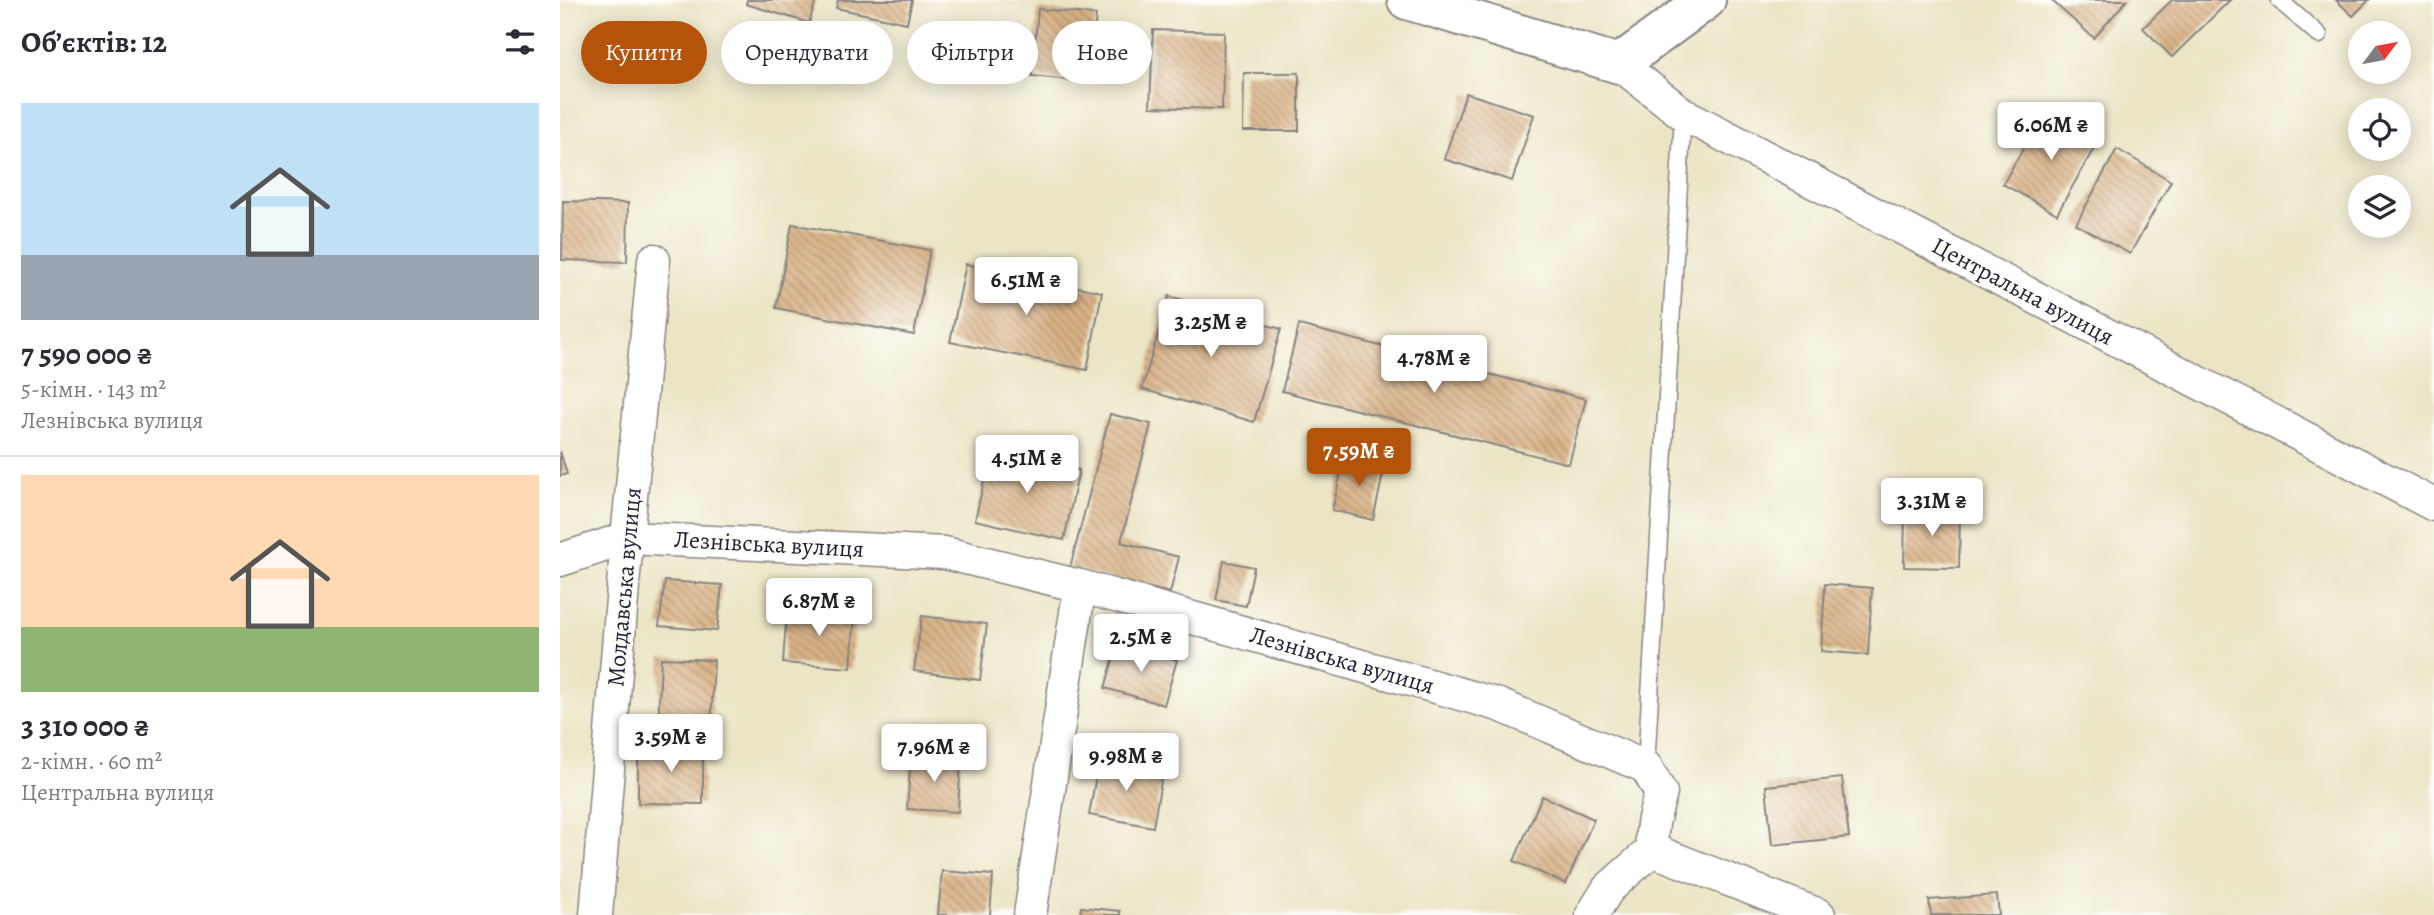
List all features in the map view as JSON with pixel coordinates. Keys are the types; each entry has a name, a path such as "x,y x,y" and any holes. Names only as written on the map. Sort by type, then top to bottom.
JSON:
{"street":[{"path":"1408,0 1619,64 1706,0"},
{"name":"Центральна вулиця","path":"1619,64 1683,114 2434,505"},
{"name":"Молдавська вулиця","path":"596,915 627,538 654,260"},
{"name":"Лезнівська вулиця","path":"560,560 627,538 945,553 1080,586 1499,705 1646,767"},
{"path":"1030,915 1080,586"},
{"path":"1646,767 1661,793 1652,820 1652,850"},
{"path":"1592,915 1608,889 1652,850"},
{"path":"1652,850 1819,915"}],"lane":[{"path":"2279,0 2319,35"},
{"path":"1646,767 1683,114"}],"building":[{"path":"747,0 816,0 810,21 746,4"},
{"path":"838,0 912,0 907,23 836,8"},
{"path":"2051,0 2127,0 2094,38"},
{"path":"2172,0 2230,0 2172,57 2143,28"},
{"path":"2336,0 2369,0 2353,16"},
{"path":"1038,9 1096,15 1095,21 1052,21 1052,78 1038,77"},
{"path":"1153,30 1224,32 1222,109 1150,107"},
{"path":"1244,73 1299,73 1299,131 1243,131"},
{"path":"1466,93 1534,115 1512,181 1444,159"},
{"path":"2045,109 2098,141 2057,214 2003,184"},
{"path":"2117,149 2171,181 2130,254 2076,224"},
{"path":"563,201 628,203 627,262 562,260"},
{"path":"792,224 930,250 914,335 776,308"},
{"path":"966,264 1102,292 1087,370 950,342"},
{"path":"1169,296 1281,329 1254,422 1142,389"},
{"path":"1299,325 1586,399 1569,464 1282,391"},
{"path":"1110,414 1151,424 1121,542 1179,557 1170,593 1070,568"},
{"path":"991,450 1079,470 1064,540 975,520"},
{"path":"560,451 567,474 560,476"},
{"path":"1345,456 1385,465 1373,520 1332,510"},
{"path":"1905,508 1960,508 1959,568 1904,567"},
{"path":"1224,561 1254,567 1246,606 1216,600"},
{"path":"665,581 722,585 717,631 659,626"},
{"path":"1825,584 1872,588 1868,655 1821,651"},
{"path":"787,608 855,613 851,668 783,663"},
{"path":"922,616 987,624 980,680 914,671"},
{"path":"1118,642 1177,660 1164,705 1105,688"},
{"path":"661,658 714,660 711,729 658,727"},
{"path":"638,744 703,745 703,804 638,803"},
{"path":"911,756 961,759 958,812 907,809"},
{"path":"1099,759 1163,770 1153,827 1089,815"},
{"path":"1842,778 1849,837 1772,845 1766,786"},
{"path":"1542,796 1594,819 1566,884 1514,861"},
{"path":"942,871 993,875 990,915 938,915"},
{"path":"1997,895 1999,915 1931,915 1929,900"},
{"path":"1081,907 1120,911 1120,915 1080,915"}]}
